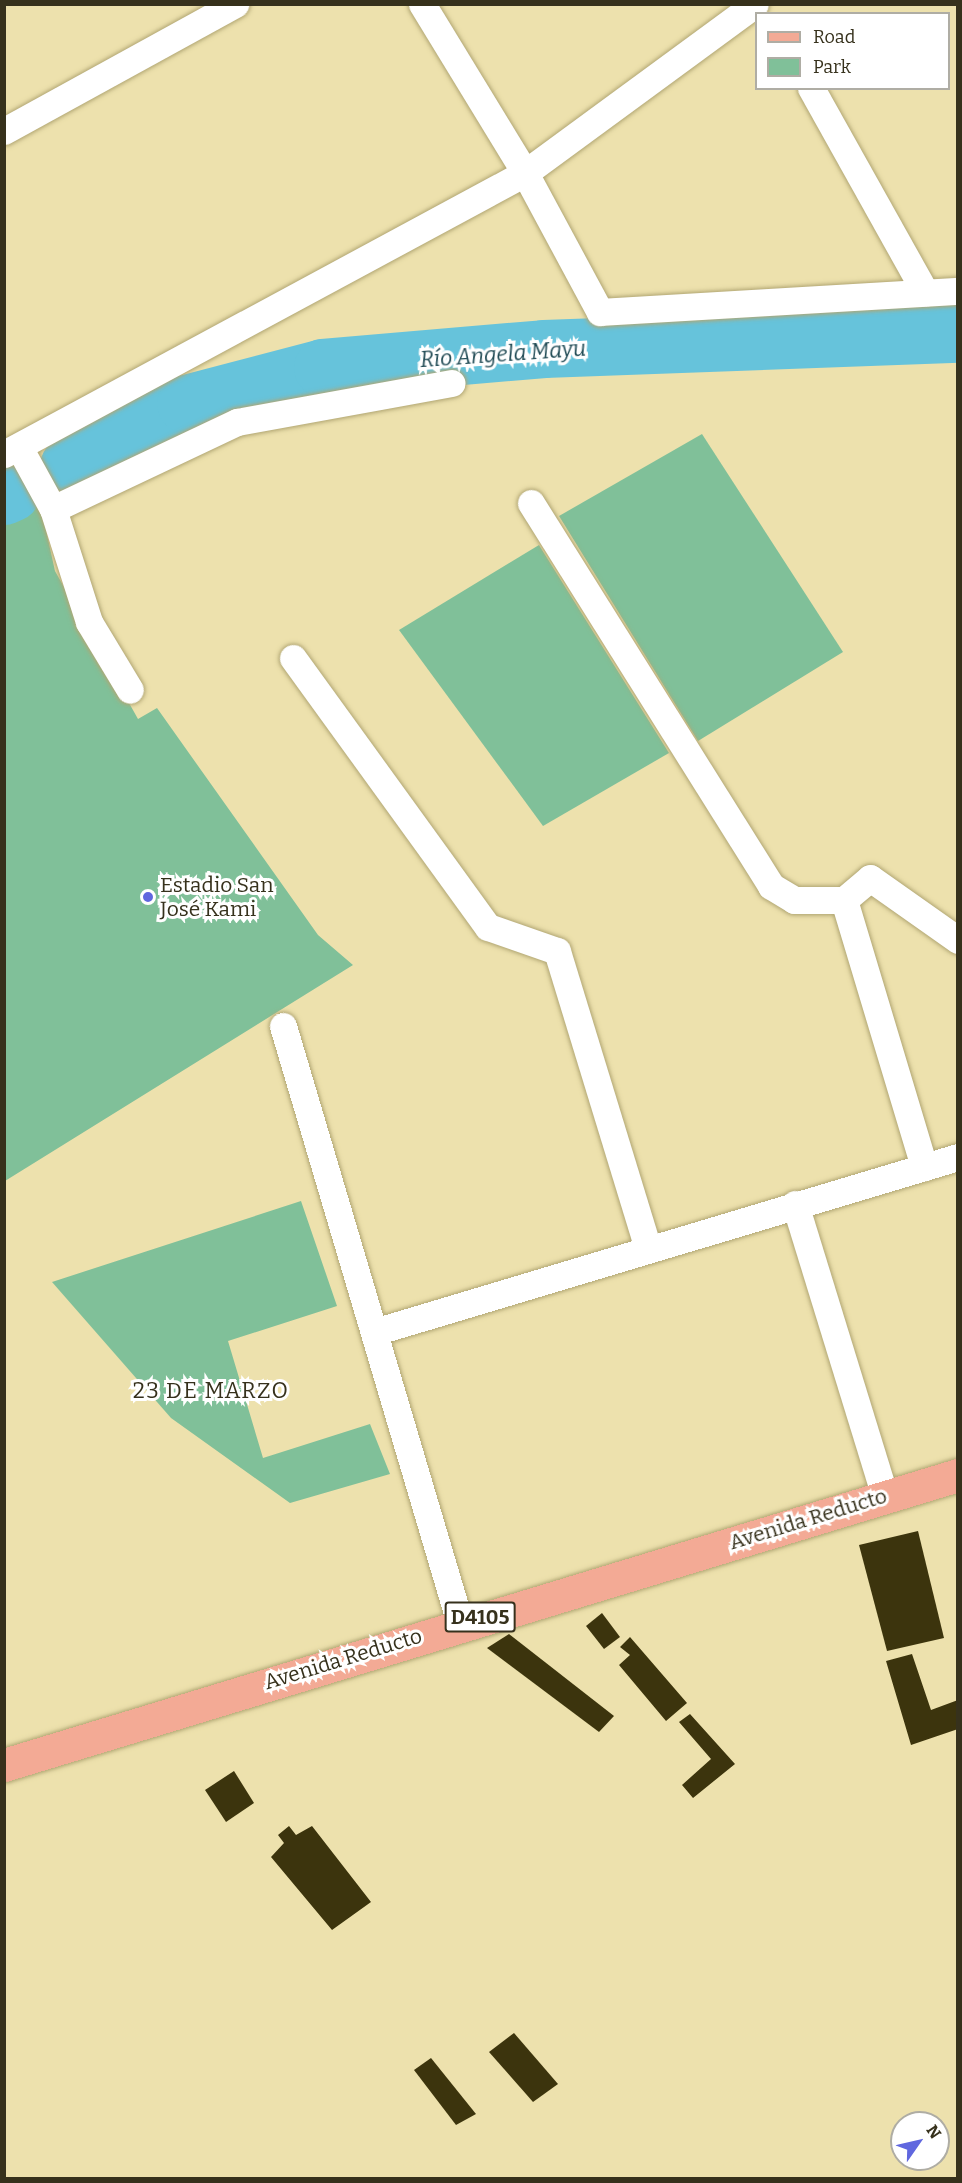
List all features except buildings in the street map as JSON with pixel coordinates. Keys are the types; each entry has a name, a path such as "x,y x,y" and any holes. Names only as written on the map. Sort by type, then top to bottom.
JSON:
{"main road":[{"name":"Avenida Reducto","path":"4,1765 460,1623 957,1475"}],"street":[{"path":"4,131 235,4"},
{"path":"422,4 525,173 600,312 957,291"},
{"path":"130,690 89,622 53,509 12,450 525,173 755,4"},
{"path":"812,90 925,292"},
{"path":"53,509 237,422 451,383"},
{"path":"531,503 771,886 794,900 844,900 870,878 957,940"},
{"path":"293,658 488,927 557,951 648,1248"},
{"path":"844,900 924,1167"},
{"path":"283,1026 460,1623"},
{"path":"374,1332 957,1157"},
{"path":"795,1204 885,1496"}],"green space":[{"path":"702,434 843,652 698,741 559,516"},
{"name":"Estadio San José Kami","path":"15,466 42,512 55,571 138,719 157,708 318,935 353,965 5,1181 4,472"},
{"path":"539,545 669,753 543,826 399,630"},
{"path":"301,1201 337,1306 228,1341 263,1458 370,1424 390,1474 290,1503 171,1418 52,1282"}],"waterway":[{"name":"Río Angela Mayu","path":"69,466 186,404 323,368 544,349 958,334"},
{"name":"Río Angela Mayu","path":"4,496 11,493"}],"place":[{"name":"Estadio San José Kami","path":"148,897"}],"district":[{"name":"23 DE MARZO","path":"211,1391"}]}
